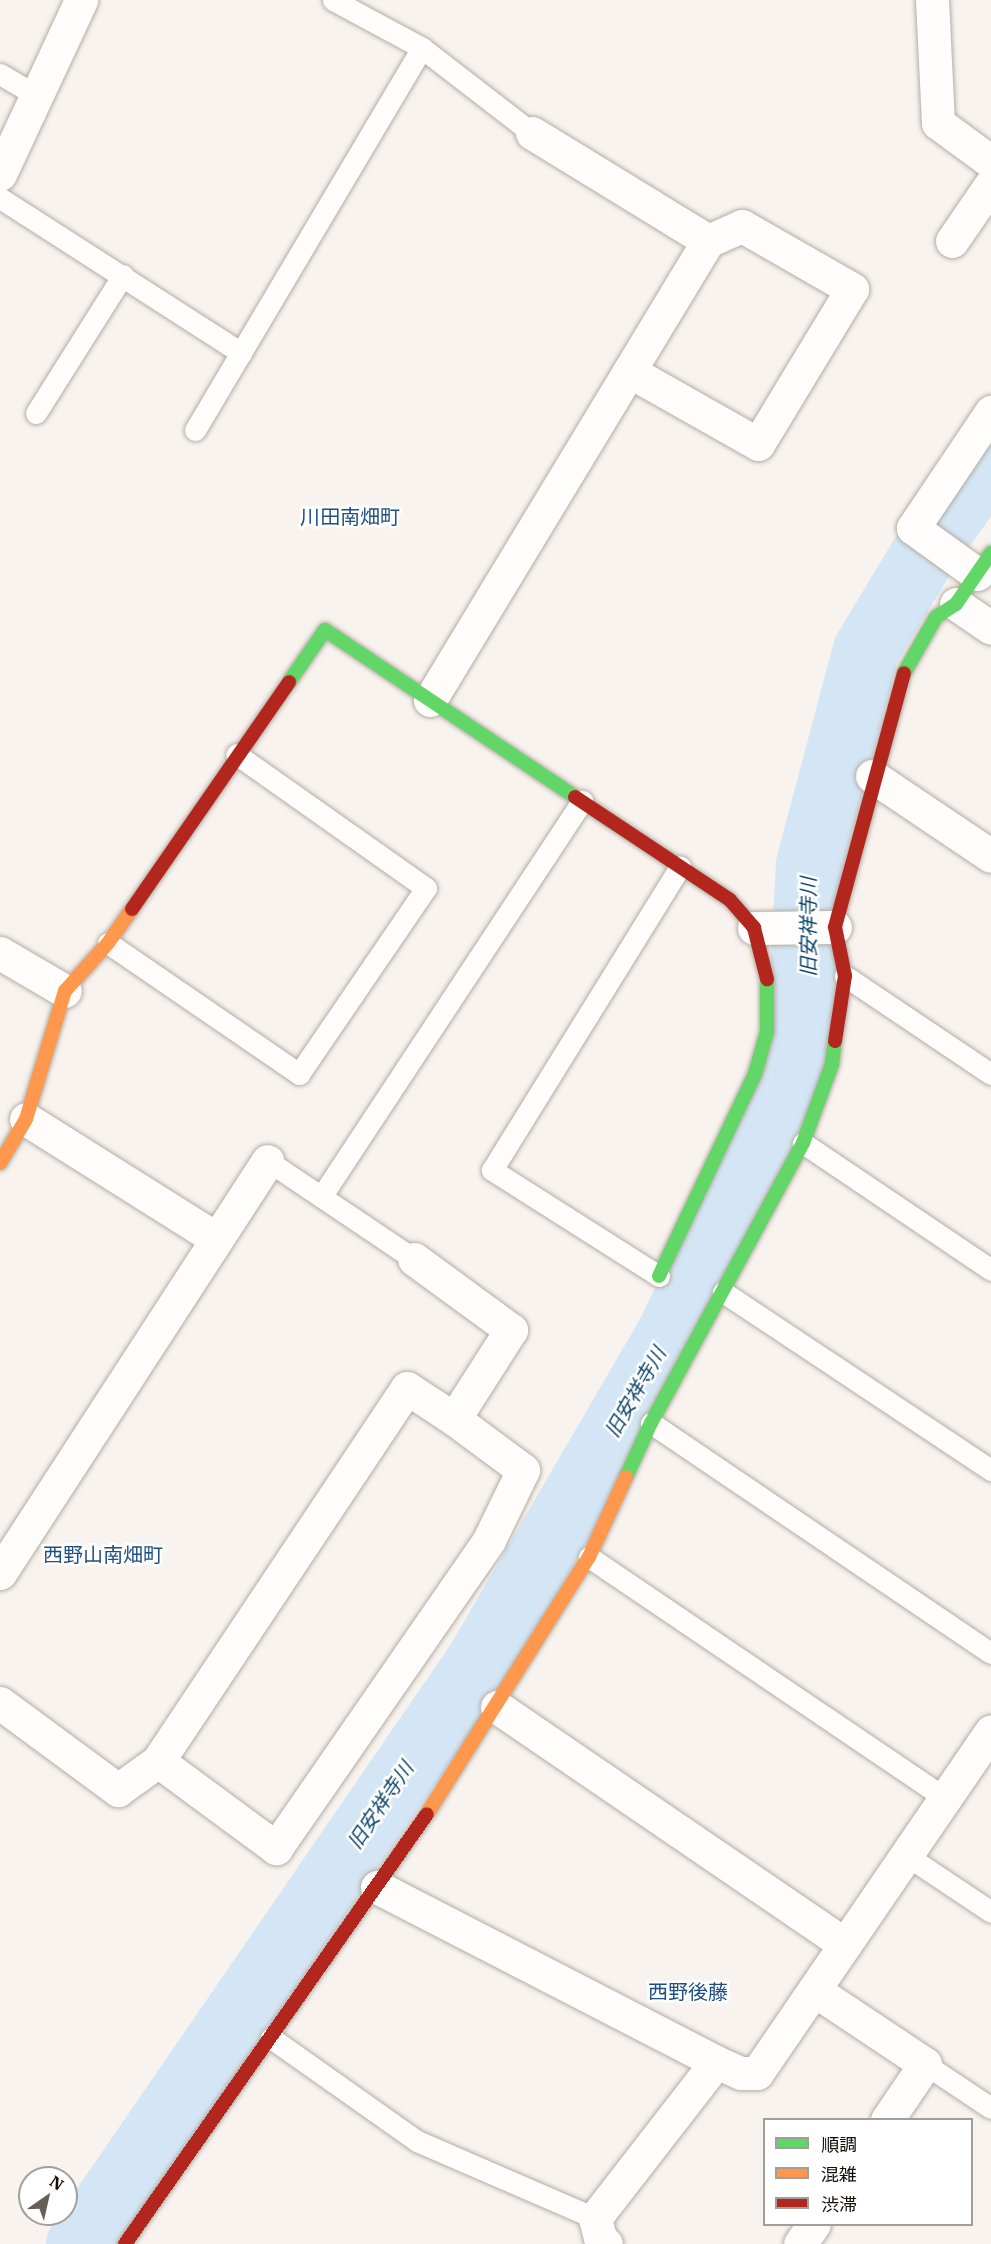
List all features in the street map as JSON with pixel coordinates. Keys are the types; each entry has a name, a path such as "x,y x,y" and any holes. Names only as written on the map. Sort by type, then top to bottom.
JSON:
{"street":[{"path":"0,174 81,0"},
{"path":"932,0 938,123 991,162"},
{"path":"532,133 708,241"},
{"path":"952,241 991,184"},
{"path":"430,700 629,371 708,241 742,226 852,289 758,444 629,371"},
{"path":"125,2244 377,1887 497,1707 589,1557 651,1423 803,1143 832,1064 845,976 831,927 901,677 936,617 956,604 975,562 913,528 991,412"},
{"path":"956,604 991,628"},
{"path":"0,1163 26,1119 65,991 108,943 236,754 326,630 730,900 767,929 831,927"},
{"path":"872,776 991,856"},
{"path":"660,1276 755,1074 764,1042 770,1005 767,929"},
{"path":"0,953 65,991"},
{"path":"26,1119 215,1238"},
{"path":"0,1573 215,1238 268,1161"},
{"path":"414,1259 511,1329 454,1419"},
{"path":"0,1703 118,1790 158,1761 407,1388 454,1419 523,1470 489,1540 276,1848 158,1761"},
{"path":"497,1707 845,1944"},
{"path":"377,1887 716,2061 741,2073 757,2073 991,1731"},
{"path":"814,1990 925,2064 888,2118"},
{"path":"601,2231 716,2061"},
{"path":"800,2244 813,2226"}],"lane":[{"path":"333,0 422,48 532,133"},
{"path":"195,430 422,48"},
{"path":"0,74 37,96"},
{"path":"0,198 241,353"},
{"path":"36,413 123,275"},
{"path":"108,943 299,1074 426,888 236,754"},
{"path":"323,1194 582,801"},
{"path":"660,1276 492,1170 680,867"},
{"path":"845,976 991,1074"},
{"path":"803,1143 991,1270"},
{"path":"268,1161 323,1194 414,1259"},
{"path":"723,1292 991,1470"},
{"path":"651,1423 991,1653"},
{"path":"589,1557 945,1798"},
{"path":"906,1855 991,1912"},
{"path":"271,2038 417,2141 601,2231"},
{"path":"925,2064 991,2108"}],"waterway":[{"name":"旧安祥寺川","path":"79,2244 478,1663 670,1333 787,1089 804,1029 808,991 804,956 809,864 866,650 919,562 991,458"}],"traffic: fast":[{"path":"904,673 936,617 956,604 991,553"},
{"path":"289,682 325,630 575,797"},
{"path":"659,1276 755,1074 767,1032 767,979"},
{"path":"626,1477 651,1423 803,1143 832,1064 835,1041"}],"traffic: slow":[{"path":"0,1163 26,1119 65,991 108,943 132,909"},
{"path":"427,1814 589,1557 626,1477"}],"traffic: jam":[{"path":"835,1041 845,976 835,927 904,673"},
{"path":"132,909 289,682"},
{"path":"575,797 730,900 754,928 767,979"},
{"path":"125,2244 427,1814"}],"district":[{"name":"川田南畑町","path":"350,516"},
{"name":"西野山南畑町","path":"103,1554"},
{"name":"西野後藤","path":"688,1991"}]}
